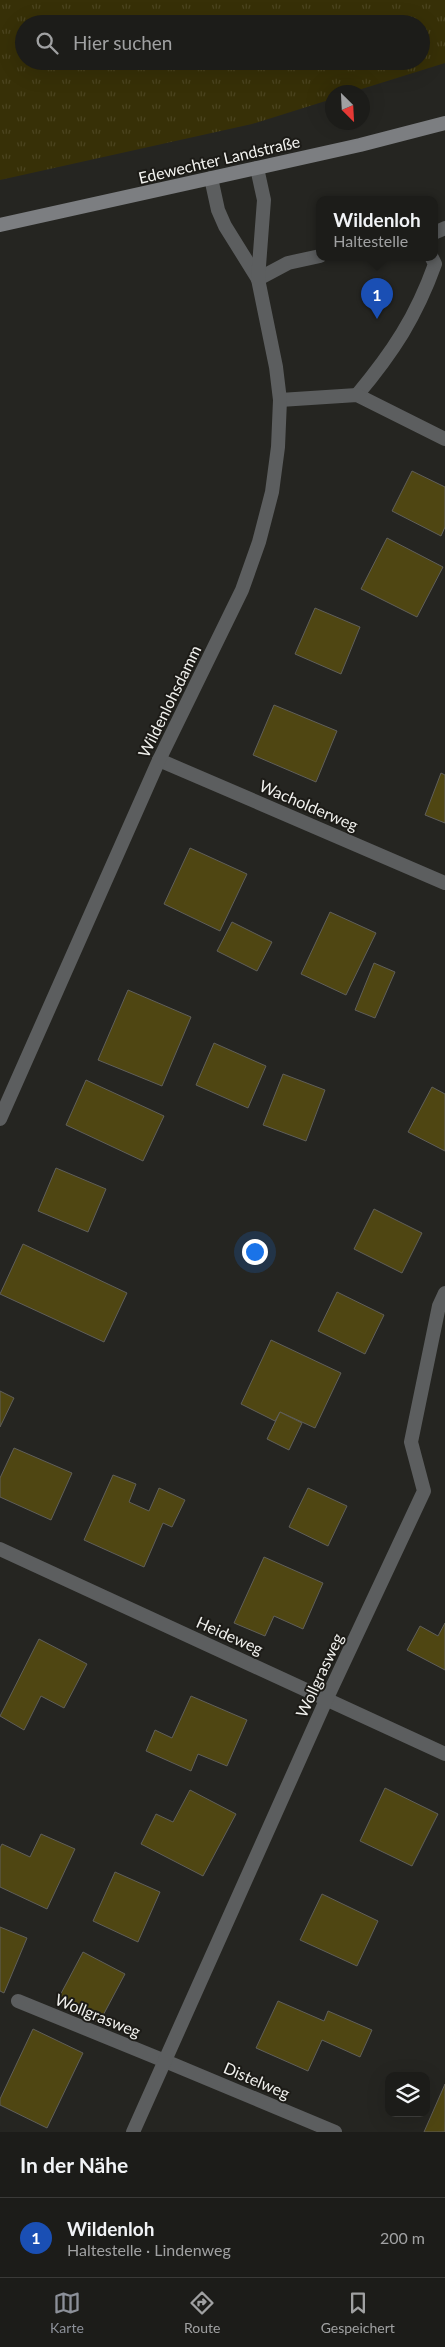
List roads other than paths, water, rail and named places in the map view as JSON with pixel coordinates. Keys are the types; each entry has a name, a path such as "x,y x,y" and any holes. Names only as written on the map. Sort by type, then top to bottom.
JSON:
{"main road":[{"name":"Edewechter Landstraße","path":"0,225 360,145 445,123"}],"street":[{"name":"Wildenlohsdamm","path":"0,1119 159,760 242,590 259,542 272,492 278,447 280,400 276,366 258,279 264,200 257,168"},
{"name":"Wildenlohsdamm","path":"211,178 218,210 225,226 258,279"},
{"path":"258,279 288,263 316,257"},
{"path":"357,395 378,370 408,326 436,264 434,261"},
{"path":"280,400 357,395 445,440"},
{"name":"Wacholderweg","path":"159,760 445,883"},
{"name":"Wollgrasweg","path":"133,2132 327,1698 424,1491 411,1442 439,1306 445,1293"},
{"name":"Heideweg","path":"0,1549 445,1754"},
{"name":"Wollgrasweg","path":"18,2001 164,2061"},
{"name":"Distelweg","path":"164,2061 335,2132"}],"place":[{"name":"Wildenloh","path":"377,319"}]}
